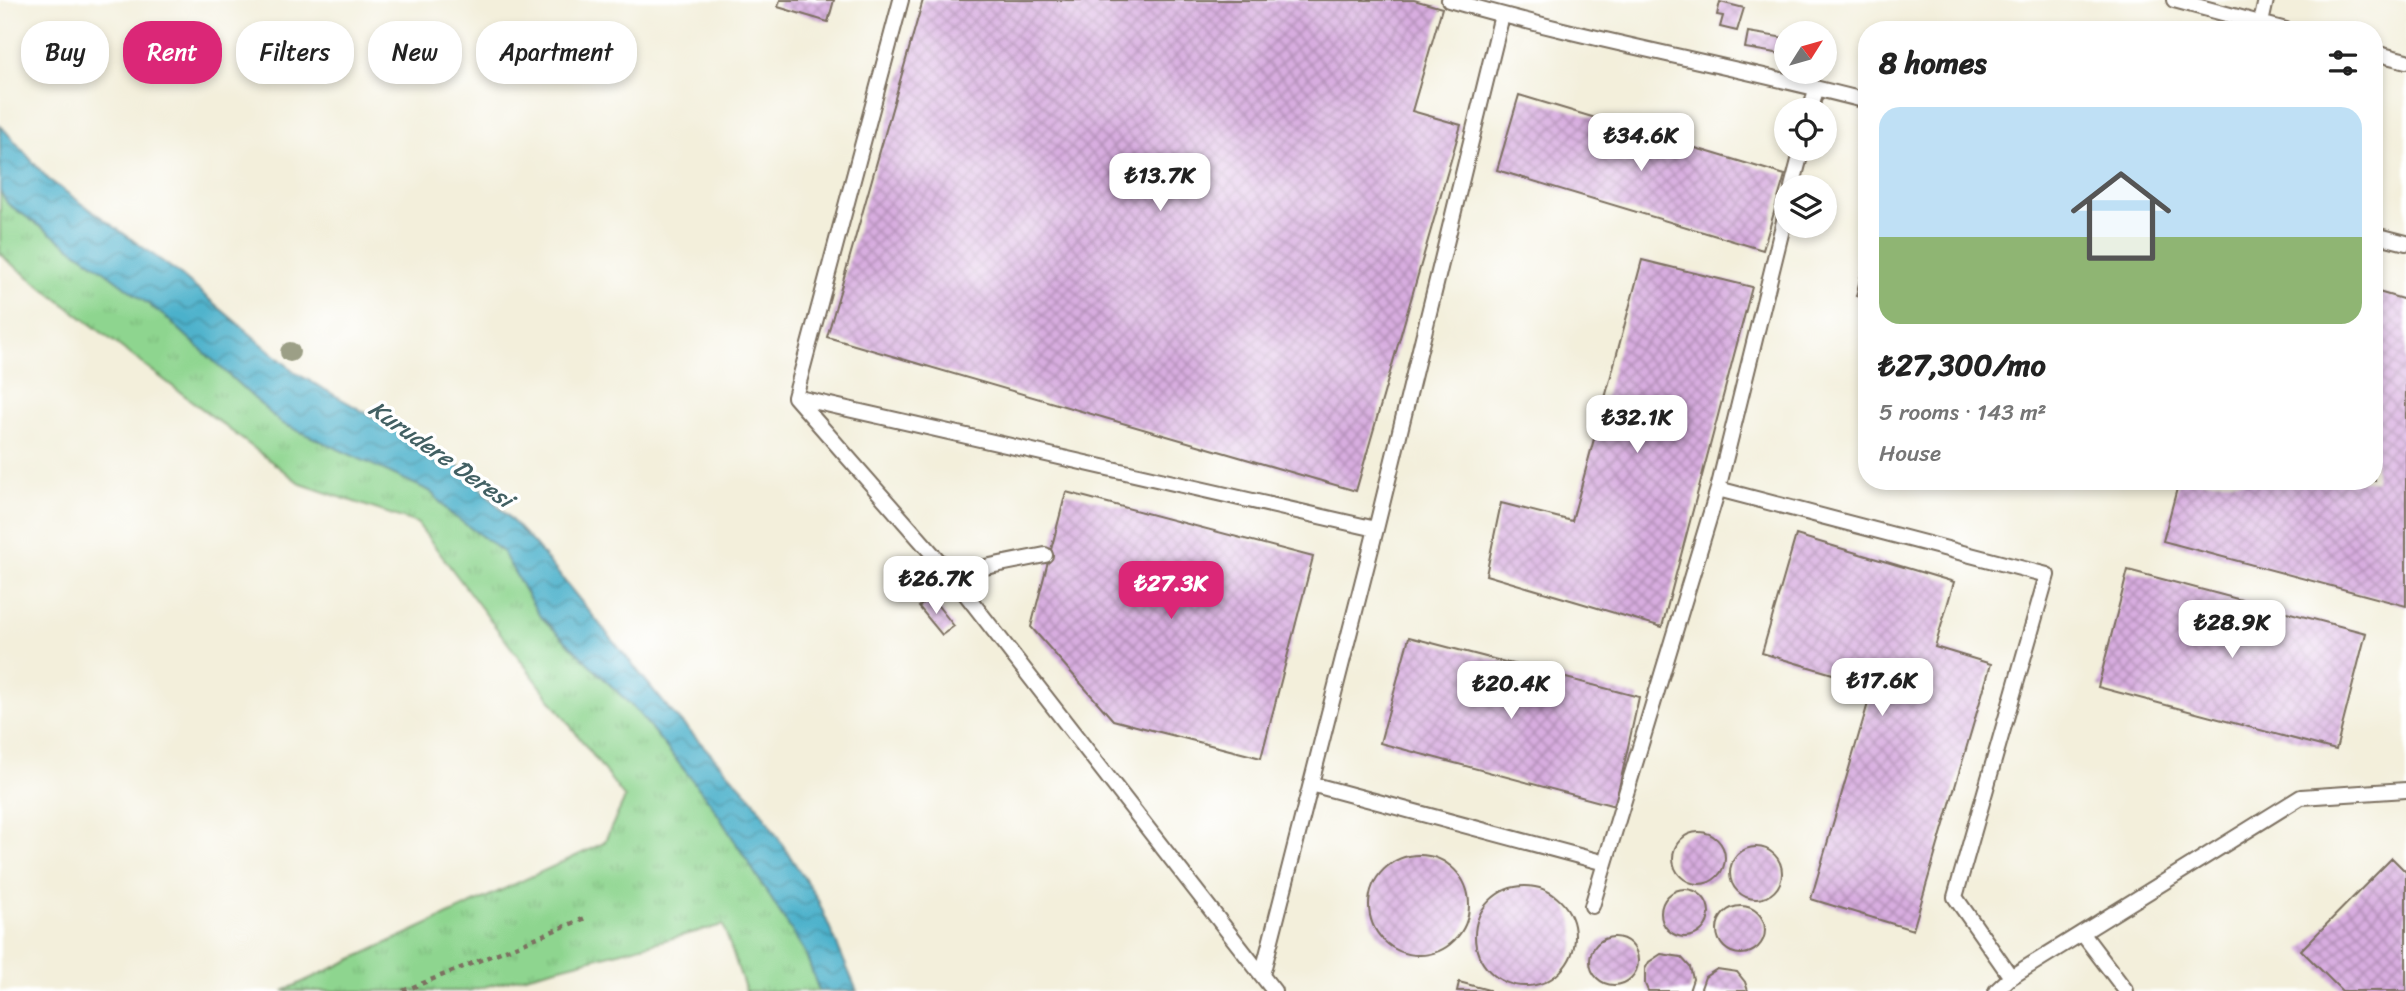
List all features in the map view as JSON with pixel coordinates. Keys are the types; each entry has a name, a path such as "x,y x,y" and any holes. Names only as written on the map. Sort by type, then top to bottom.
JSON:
{"lane":[{"path":"795,397 901,0"},
{"path":"1449,0 1858,100"},
{"path":"2174,0 2253,21"},
{"path":"2261,21 2266,0"},
{"path":"1262,975 1376,529 1502,15"},
{"path":"2383,55 2406,61"},
{"path":"1814,98 1816,88"},
{"path":"2383,237 2406,243"},
{"path":"1592,906 1718,489 1780,238"},
{"path":"795,397 1376,529"},
{"path":"795,397 950,575 1274,991"},
{"path":"1718,489 2047,575 1955,897 2011,977"},
{"path":"950,575 1045,555"},
{"path":"1311,784 1605,863"},
{"path":"1996,991 2011,977 2301,797 2406,790"},
{"path":"2082,933 2126,991"}],"path":[{"path":"403,991 588,918"}],"green space":[{"path":"0,191 8,204 168,319 281,423 430,491 450,513 502,551 539,615 637,711 710,802 805,952 819,991 746,991 723,925 468,991 283,991 604,843 625,798 417,523 301,484 9,262 0,253"}],"water":[{"path":"0,125 48,179 177,272 296,373 462,468 535,545 668,708 753,799 817,898 857,991 819,991 805,952 710,802 637,711 539,615 502,551 450,513 430,491 281,423 168,319 8,204 0,191"}],"building":[{"path":"780,0 834,0 828,22 778,7"},
{"path":"923,0 1414,0 1442,8 1412,111 1461,125 1356,491 827,337"},
{"path":"1720,2 1744,8 1737,31 1720,27 1723,16 1717,15"},
{"path":"1748,32 1774,36 1774,53 1745,48"},
{"path":"1519,95 1785,175 1774,175 1774,212 1763,250 1497,170"},
{"path":"1642,260 1752,287 1662,627 1486,575 1501,503 1572,521"},
{"path":"2383,293 2406,300 2406,606 2163,541 2177,490 2383,490"},
{"path":"1066,492 1313,557 1261,758 1113,720 1031,627"},
{"path":"1796,535 1954,582 1935,647 1991,664 1913,930 1811,899 1873,686 1762,653"},
{"path":"2128,570 2366,633 2336,750 2098,687"},
{"path":"931,597 954,626 942,635 919,607"},
{"path":"1409,637 1639,697 1615,806 1380,743"},
{"path":"1699,832 1709,834 1717,840 1723,848 1723,868 1717,876 1709,882 1699,884 1689,882 1681,876 1675,868 1673,858 1675,848 1681,840 1689,834"},
{"path":"1756,847 1766,849 1774,855 1780,863 1780,883 1774,891 1766,897 1756,899 1746,897 1738,891 1732,883 1730,873 1732,863 1738,855 1746,849"},
{"path":"1419,855 1447,863 1461,877 1469,905 1461,933 1447,947 1419,955 1391,947 1377,933 1369,905 1377,877 1391,863"},
{"path":"2392,858 2406,872 2406,991 2342,991 2301,950"},
{"path":"1525,886 1553,894 1567,908 1575,936 1567,964 1553,978 1525,986 1497,978 1483,964 1475,936 1483,908 1497,894"},
{"path":"1685,889 1702,896 1709,913 1702,930 1685,937 1668,930 1661,913 1668,896"},
{"path":"1741,906 1758,913 1765,930 1758,947 1741,954 1724,947 1717,930 1724,913"},
{"path":"1614,937 1631,944 1638,961 1631,978 1614,985 1597,978 1590,961 1597,944"},
{"path":"1661,954 1681,957 1690,967 1693,979 1689,991 1648,991 1645,969 1649,962"},
{"path":"1717,969 1737,972 1748,991 1700,991 1705,977"},
{"path":"1459,982 1489,990 1489,991 1457,991"}],"water label":[{"name":"Kurudere Deresi","path":"441,454"}]}
